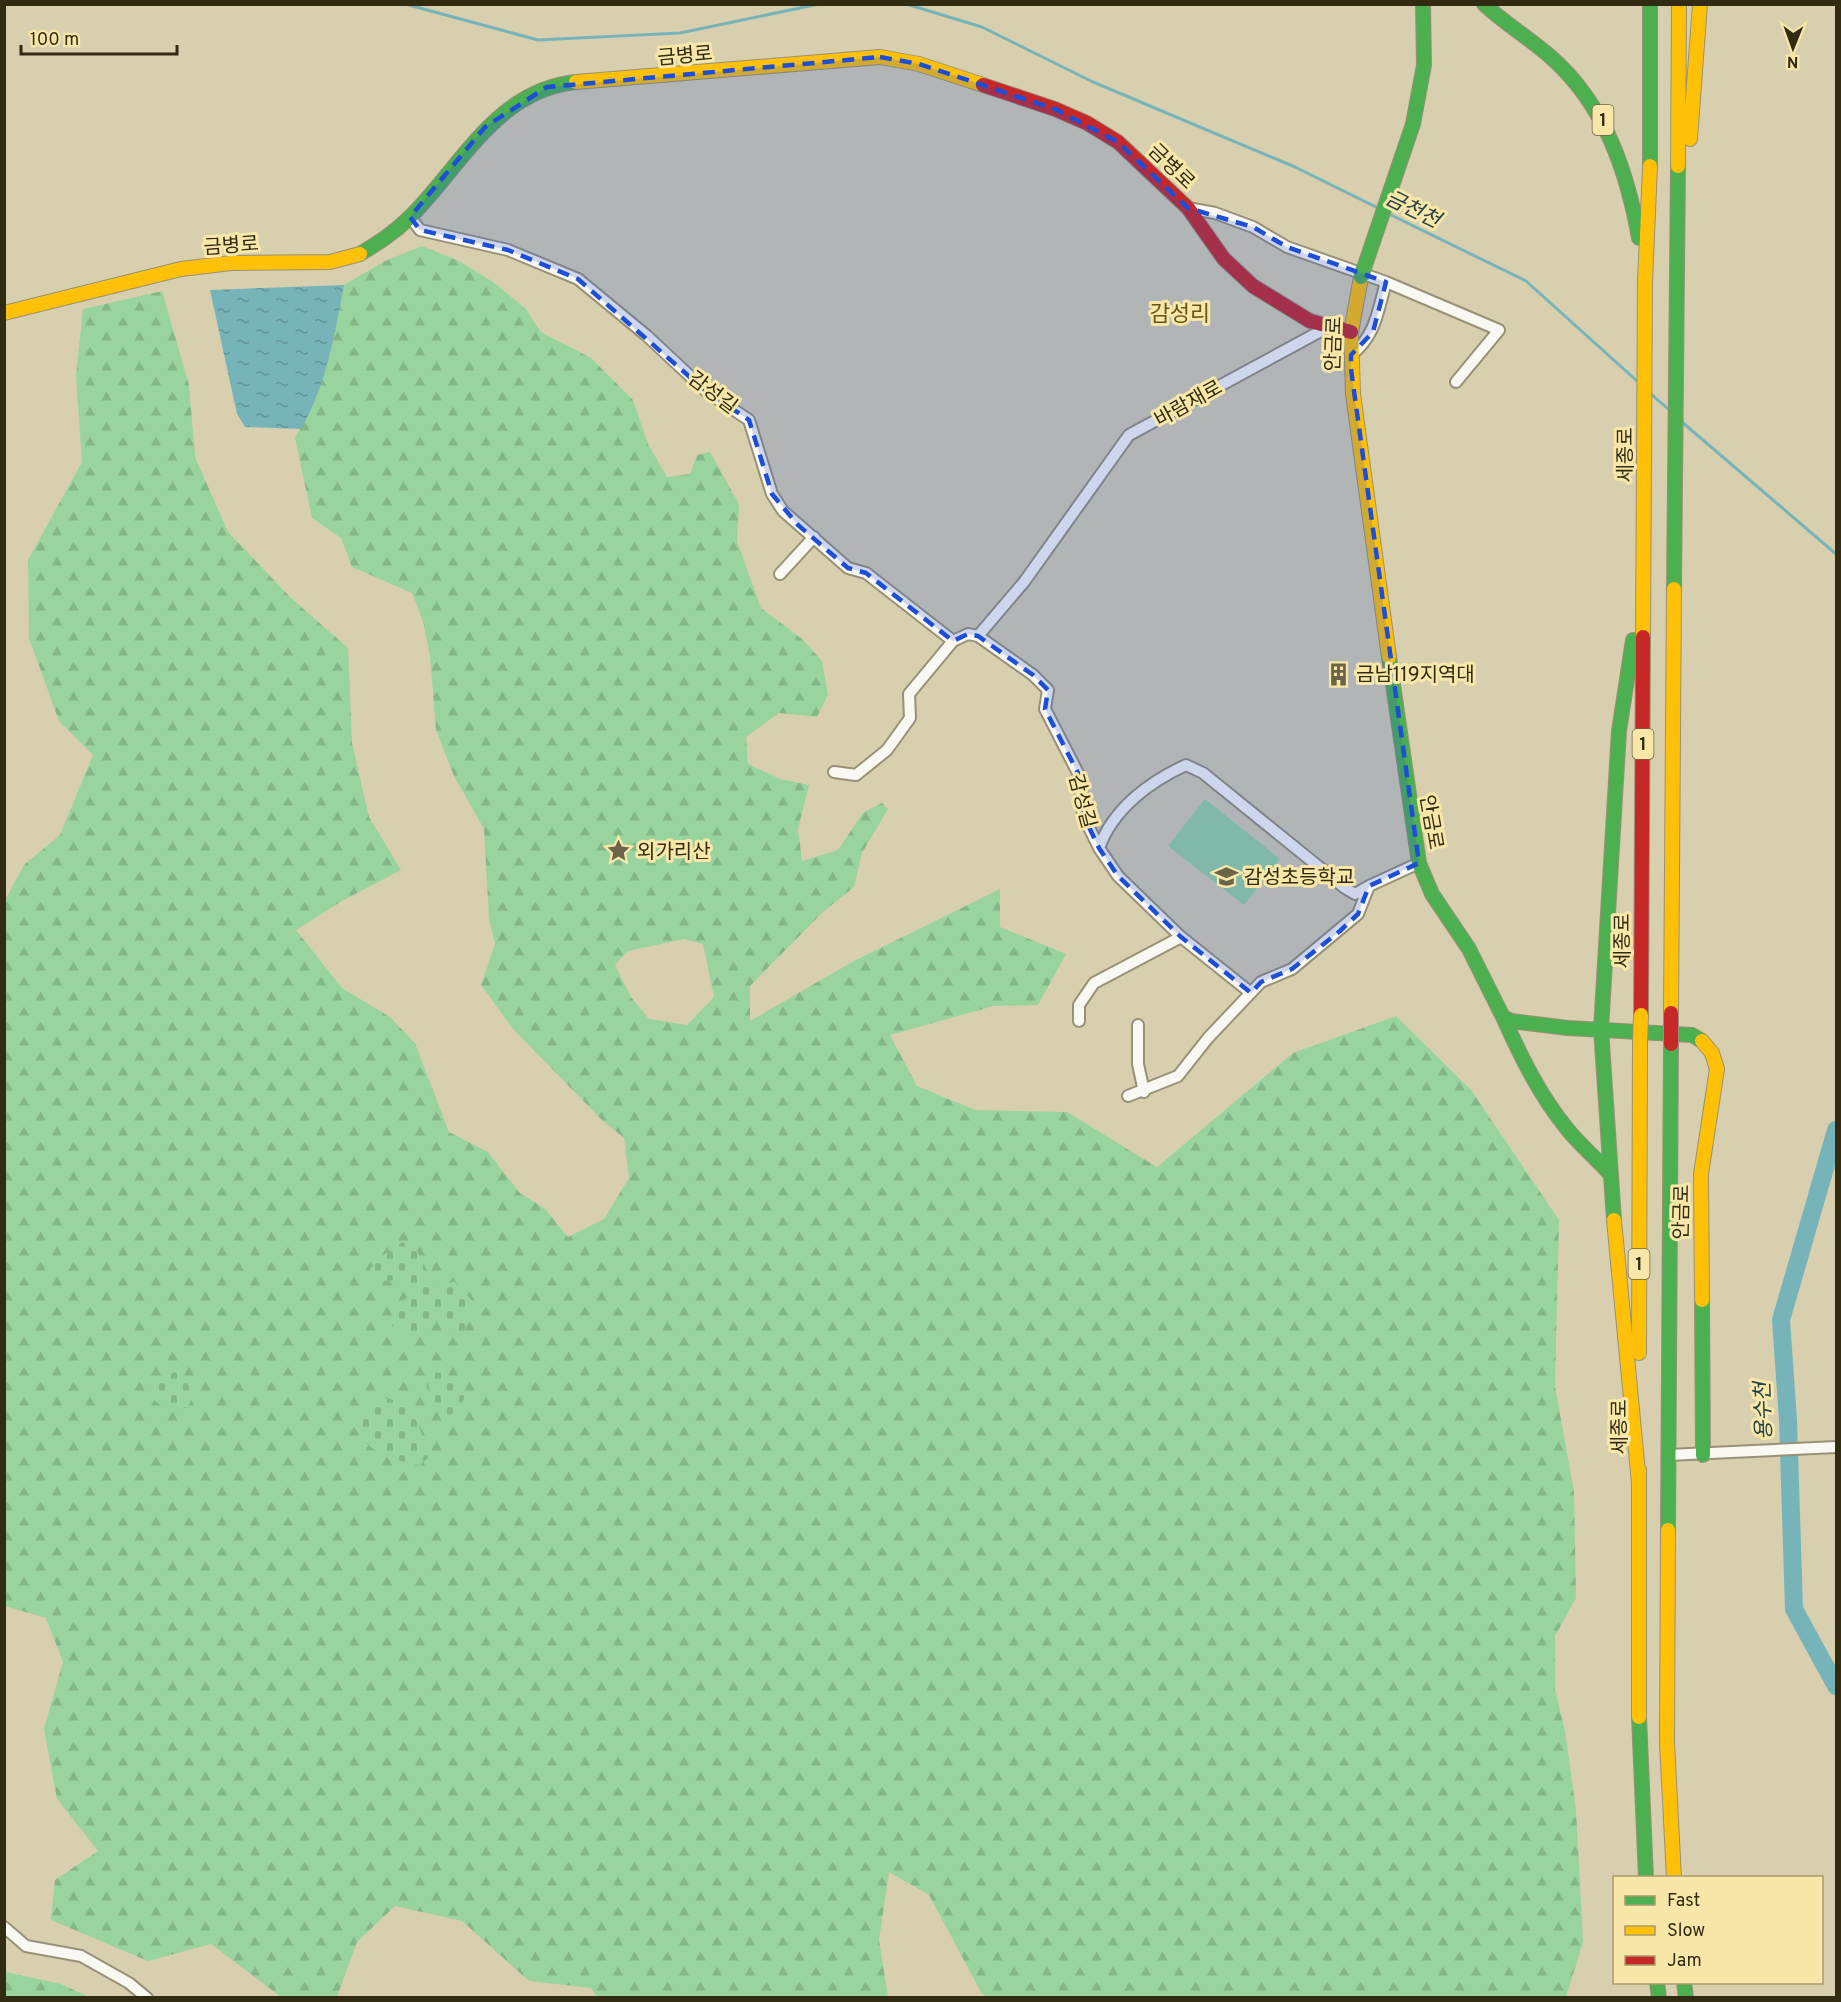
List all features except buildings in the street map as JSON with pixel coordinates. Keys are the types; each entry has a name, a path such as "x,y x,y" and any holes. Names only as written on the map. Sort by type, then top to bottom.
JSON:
{"main road":[{"name":"안금로","path":"1423,4 1426,27 1424,80 1413,124 1361,277 1351,332 1353,394 1403,766 1419,863 1432,894 1469,949 1503,1017 1511,1021 1692,1035 1707,1043 1713,1053 1717,1069 1701,1174 1703,1455"},
{"name":"1","path":"1484,4 1552,58 1579,83 1598,110 1628,185 1646,282"},
{"name":"세종로","path":"1646,1876 1639,1742 1639,1483 1640,1044 1650,4"},
{"path":"1677,258 1679,4"},
{"name":"1","path":"1674,1876 1667,1743 1677,258 1689,153 1700,4"},
{"name":"금병로","path":"4,313 181,269 240,262 325,261 355,257 370,249 410,217 485,127 511,108 548,87 579,82 880,57 919,64 1055,109 1087,123 1118,142 1188,208 1224,260 1253,286 1310,321 1351,332"},
{"path":"1639,1483 1610,1174 1601,1029 1619,731 1644,576"},
{"path":"1503,1017 1520,1056 1549,1104 1569,1132 1589,1149 1610,1174"}],"street":[{"path":"1188,208 1215,213 1253,227 1287,247 1386,282 1499,330 1456,382"},
{"name":"감성길","path":"410,217 420,230 508,250 578,279 646,335 707,392 750,420 772,494 783,511 848,568 866,573 953,641"},
{"path":"1352,355 1363,346 1373,332 1386,282"},
{"name":"바람재로","path":"978,636 1024,582 1129,435 1330,326"},
{"path":"780,574 814,537"},
{"path":"834,772 856,775 887,750 910,718 909,694 953,641 968,634 978,636"},
{"name":"감성길","path":"978,636 1033,675 1048,690 1045,709 1080,777 1083,815 1099,848 1118,876 1181,937 1251,993"},
{"path":"1099,848 1112,821 1139,793 1163,775 1186,765 1203,773 1355,894 1419,863"},
{"path":"1128,1096 1144,1092 1178,1076 1208,1038 1261,982 1292,969 1358,914 1369,886"},
{"path":"1079,1021 1079,1005 1094,983 1181,937"},
{"path":"1138,1025 1138,1064 1144,1092"},
{"path":"1668,1455 1836,1447"},
{"path":"4,1927 26,1946 81,1956 129,1983 147,1998"}],"highlighted area":[{"path":"880,57 919,64 1055,109 1118,142 1188,208 1253,227 1287,247 1386,282 1373,332 1351,355 1351,369 1419,863 1369,886 1358,914 1340,931 1292,969 1261,982 1251,993 1181,937 1118,876 1099,848 1083,815 1080,777 1045,709 1048,690 1033,675 978,636 968,634 953,641 866,573 848,568 798,525 772,494 749,420 707,392 578,279 508,250 420,230 410,217 485,127 547,87"}],"green space":[{"path":"422,246 459,261 493,282 525,308 541,332 591,358 633,400 648,444 667,477 690,474 697,455 710,452 739,504 737,541 761,608 802,639 822,661 828,695 817,717 779,713 746,737 748,764 780,779 809,785 798,829 802,861 838,850 863,813 882,803 888,809 862,853 854,887 823,912 750,986 750,1021 854,961 1000,889 1000,927 1066,954 1038,1005 994,1006 890,1035 917,1086 975,1110 1067,1112 1157,1167 1293,1053 1396,1016 1471,1090 1559,1220 1555,1386 1574,1492 1576,1598 1555,1636 1555,1689 1565,1731 1576,1810 1583,1942 1566,1997 988,1997 982,1994 929,1895 889,1872 879,1940 888,1997 597,1997 591,1988 529,1981 462,1921 395,1906 357,1942 337,1997 281,1997 211,1944 148,1961 51,1920 55,1880 98,1851 57,1799 44,1729 63,1662 46,1618 5,1606 4,902 24,865 60,835 93,755 59,721 29,638 28,560 82,462 76,375 83,309 162,291 189,385 195,457 228,532 290,597 348,648 352,743 369,817 401,870 342,901 296,930 342,988 390,1017 415,1043 449,1132 488,1152 520,1193 545,1209 568,1237 604,1219 629,1178 624,1138 603,1121 513,1029 481,985 495,944 489,918 484,829 454,776 436,730 430,656 423,621 412,593 352,567 341,538 312,518 295,438 320,383 344,285 385,261","holes":["684,939 703,944 714,997 687,1025 649,1019 631,997 615,965 628,951"]},
{"path":"1205,799 1280,859 1244,905 1168,846"},
{"path":"402,1242 416,1249 428,1272 440,1288 454,1281 474,1303 465,1321 466,1332 456,1342 439,1319 418,1334 402,1333 392,1326 392,1313 409,1295 407,1280 373,1281 369,1270 382,1256"},
{"path":"175,1372 187,1383 193,1395 188,1407 171,1413 154,1400 153,1384"},
{"path":"428,1372 443,1373 464,1383 462,1404 446,1418 428,1391 425,1378"},
{"path":"384,1398 403,1405 410,1411 420,1428 428,1458 420,1465 376,1451 366,1443 360,1433 360,1423 368,1411"},
{"path":"5,1972 61,1984 89,1997 5,1997"}],"water":[{"path":"344,285 323,377 301,429 245,427 237,414 210,290"}],"waterway":[{"name":"금천천","path":"405,4 538,40 680,33 819,4"},
{"name":"금천천","path":"906,4 982,27 1093,82 1295,167 1378,208"},
{"name":"금천천","path":"1389,214 1526,281 1637,381"},
{"name":"금천천","path":"1651,394 1668,409"},
{"name":"금천천","path":"1682,422 1836,554"},
{"name":"용수천","path":"1836,1130 1781,1320 1788,1420 1794,1609 1836,1686"}],"traffic: fast":[{"path":"1413,124 1424,65 1423,4"},
{"path":"1484,4 1553,59 1587,97 1611,141 1620,164 1639,238"},
{"path":"1650,4 1650,166"},
{"path":"360,254 392,233 409,218 482,134 502,115 523,99 548,88 576,82"},
{"path":"1361,277 1413,124"},
{"path":"1674,589 1678,166"},
{"path":"1614,1220 1601,1029 1619,731 1633,640"},
{"path":"1389,657 1419,863 1432,894 1469,949 1503,1017 1511,1021 1568,1028 1692,1035 1702,1041"},
{"path":"1503,1017 1524,1061 1549,1104 1573,1136 1610,1174"},
{"path":"1668,1530 1671,1044"},
{"path":"1702,1300 1703,1455"},
{"path":"1639,1717 1646,1876"},
{"path":"1657,1984 1659,1998"},
{"path":"1684,1984 1686,1998"}],"traffic: slow":[{"path":"1678,166 1679,4"},
{"path":"1690,139 1700,4"},
{"path":"576,82 880,57 919,64 983,85"},
{"path":"1643,637 1645,282 1650,166"},
{"path":"4,313 181,269 231,263 330,262 360,254"},
{"path":"1361,277 1351,332 1353,394 1389,657"},
{"path":"1671,1013 1674,589"},
{"path":"1640,1044 1641,1015"},
{"path":"1702,1041 1712,1053 1717,1069 1701,1174 1702,1300"},
{"path":"1639,1353 1640,1044"},
{"path":"1614,1220 1639,1483"},
{"path":"1639,1470 1639,1717"},
{"path":"1668,1530 1667,1743 1674,1876"}],"traffic: jam":[{"path":"983,85 1055,109 1087,123 1118,142 1188,208 1224,259 1253,286 1310,321 1351,332"},
{"path":"1641,1015 1643,637"},
{"path":"1671,1013 1671,1044"}],"place":[{"name":"금남119지역대","path":"1338,674"},
{"name":"외가리산","path":"619,851"},
{"name":"감성초등학교","path":"1226,877"}],"district":[{"name":"감성리","path":"1180,313"}]}
